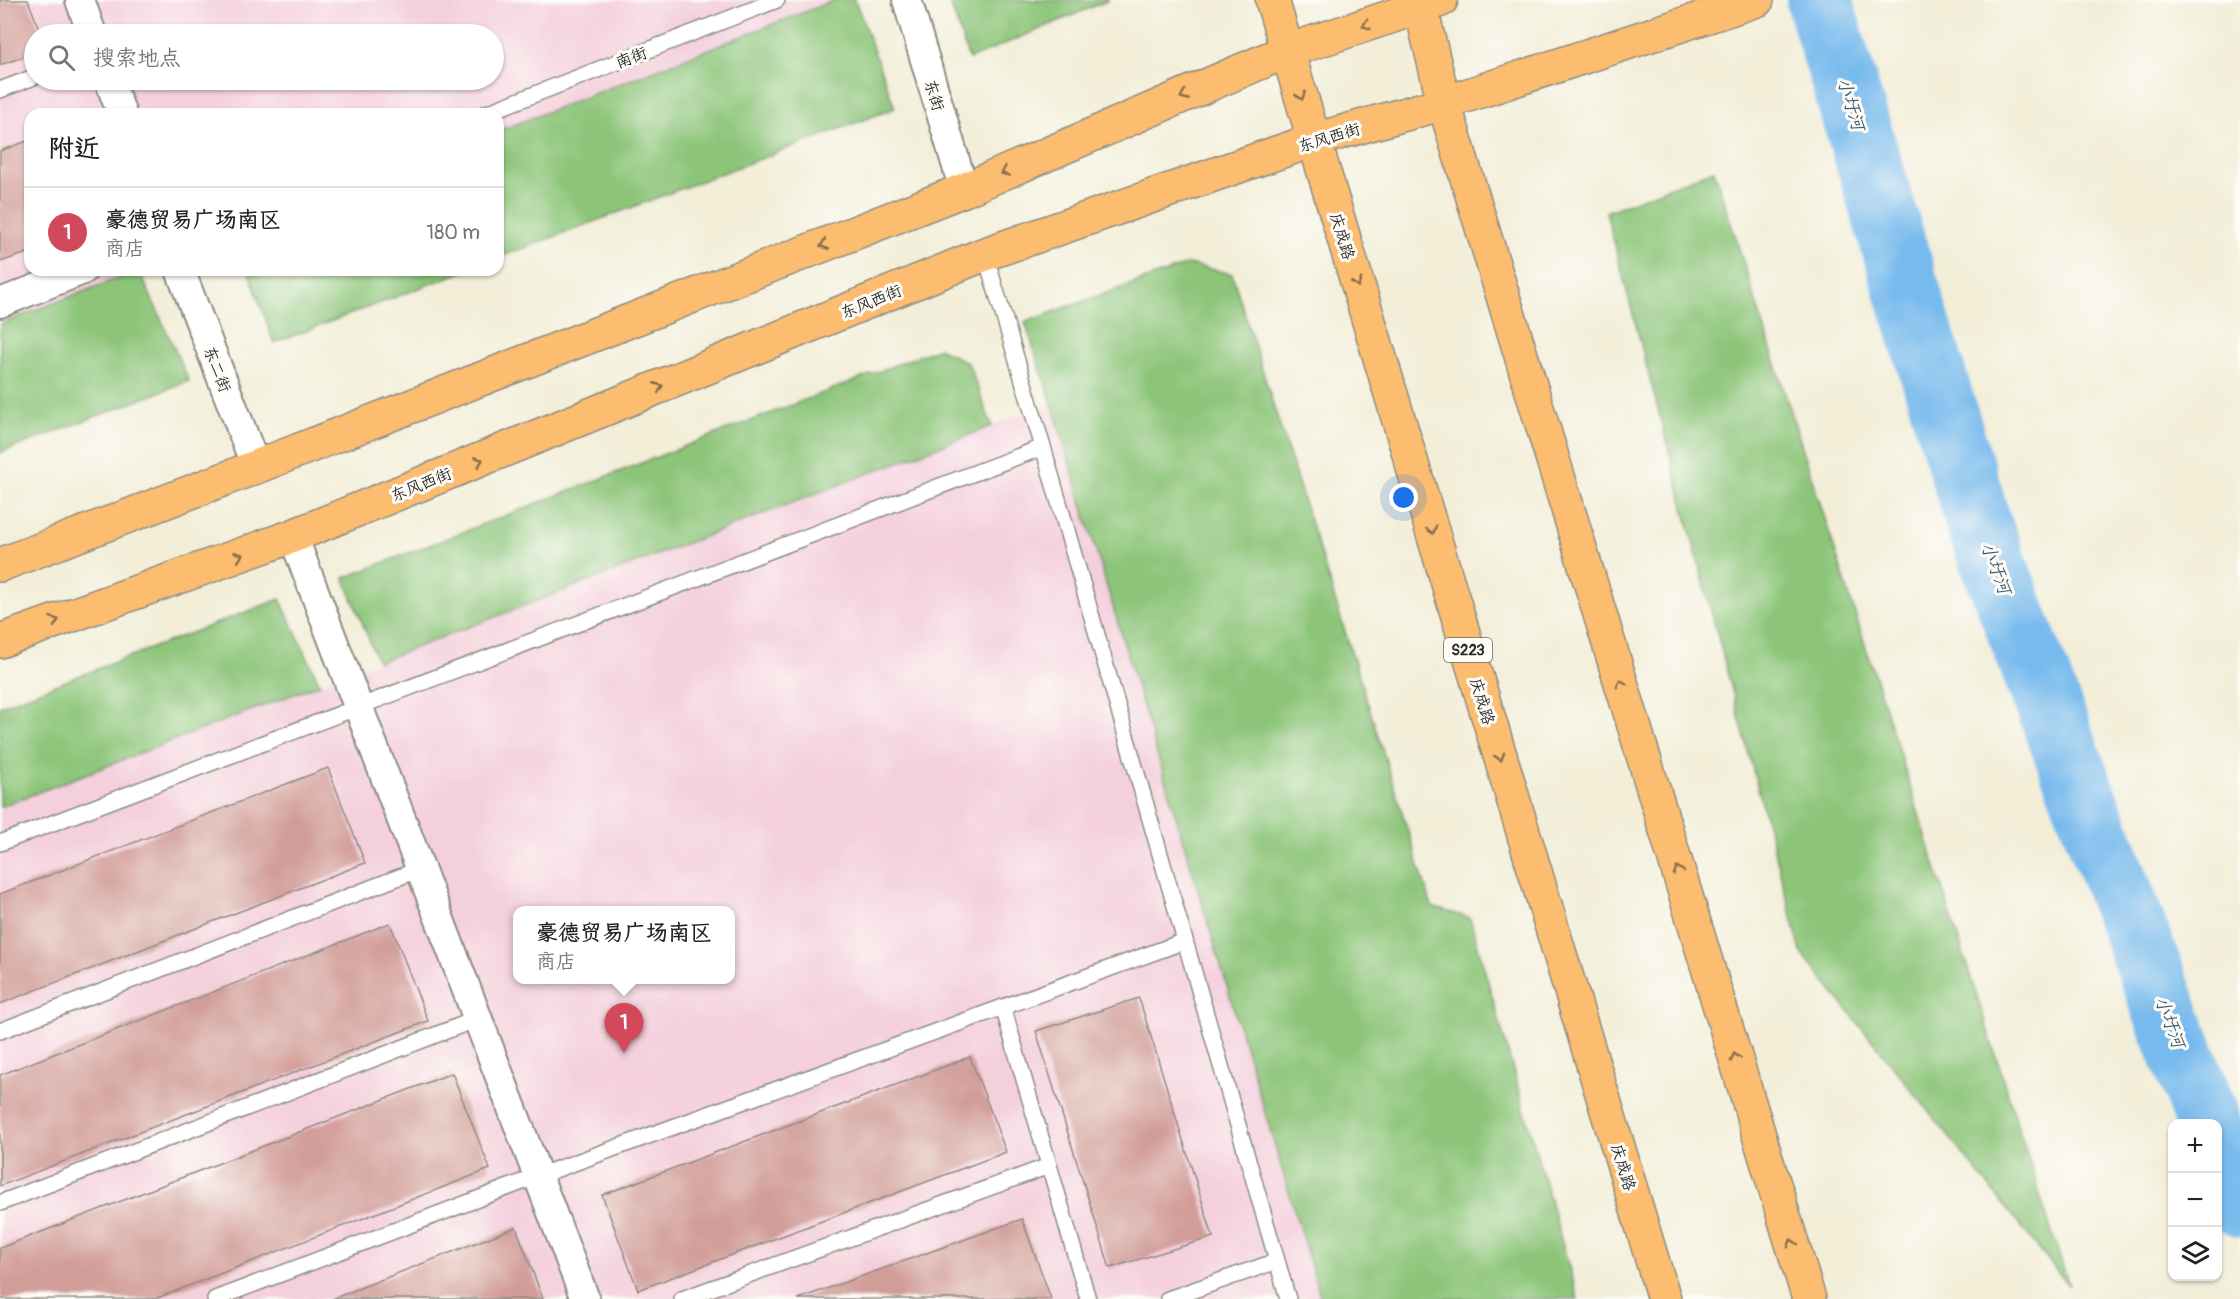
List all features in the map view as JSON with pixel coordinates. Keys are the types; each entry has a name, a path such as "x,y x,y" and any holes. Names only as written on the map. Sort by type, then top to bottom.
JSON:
{"main road":[{"name":"庆成路","path":"1272,0 1664,1299"},
{"name":"东风西街","path":"0,641 293,536 985,254 1314,140 1444,103 1757,0"},
{"path":"0,565 964,190 1287,51 1427,2 1444,103 1809,1299"}],"street":[{"path":"80,0 89,24"},
{"name":"东街","path":"907,0 964,190"},
{"path":"113,90 120,108"},
{"path":"0,303 68,276"},
{"name":"东二街","path":"182,276 256,467"},
{"path":"293,536 585,1299"}],"lane":[{"name":"南街","path":"499,108 777,0"},
{"path":"0,90 24,81"},
{"path":"985,254 1043,447 1288,1299"},
{"path":"0,843 1043,447"},
{"path":"0,1032 420,869"},
{"path":"215,1299 538,1176 1185,940"},
{"path":"1003,1007 1088,1299"},
{"path":"0,1203 477,1019"},
{"path":"682,1299 1049,1166"},
{"path":"1168,1299 1277,1262"}],"shaded area":[{"path":"0,0 836,0 504,129 504,108 24,108 24,276 124,276 0,324"},
{"path":"1052,403 1321,1299 0,1299 0,807"}],"green space":[{"path":"835,0 855,0 895,108 504,256 504,129"},
{"path":"949,0 1109,0 969,59"},
{"path":"1714,170 2069,1286 1801,952 1606,212"},
{"path":"1188,264 1232,274 1432,907 1470,918 1578,1299 1321,1299 1052,404 1025,322"},
{"path":"124,276 142,276 189,381 0,453 0,324"},
{"path":"250,276 451,276 274,343"},
{"path":"939,348 968,363 992,426 378,662 344,578"},
{"path":"280,599 320,684 0,807 0,706"}],"building":[{"path":"0,0 28,0 37,24 24,24 24,57 0,65"},
{"path":"24,142 24,254 0,262 0,151"},
{"path":"328,768 365,863 0,1004 0,894"},
{"path":"390,923 428,1021 0,1186 0,1075"},
{"path":"1139,998 1213,1237 1110,1268 1036,1031"},
{"path":"970,1057 1006,1152 638,1290 602,1195"},
{"path":"452,1073 490,1169 155,1299 0,1299 0,1248"},
{"path":"1022,1219 1051,1299 798,1299"},
{"path":"516,1227 543,1299 332,1299"}],"waterway":[{"name":"小圩河","path":"1819,0 1978,522 2207,1119"},
{"name":"小圩河","path":"2222,1157 2240,1204"}],"place":[{"name":"豪德贸易广场南区","path":"624,1053"}]}
